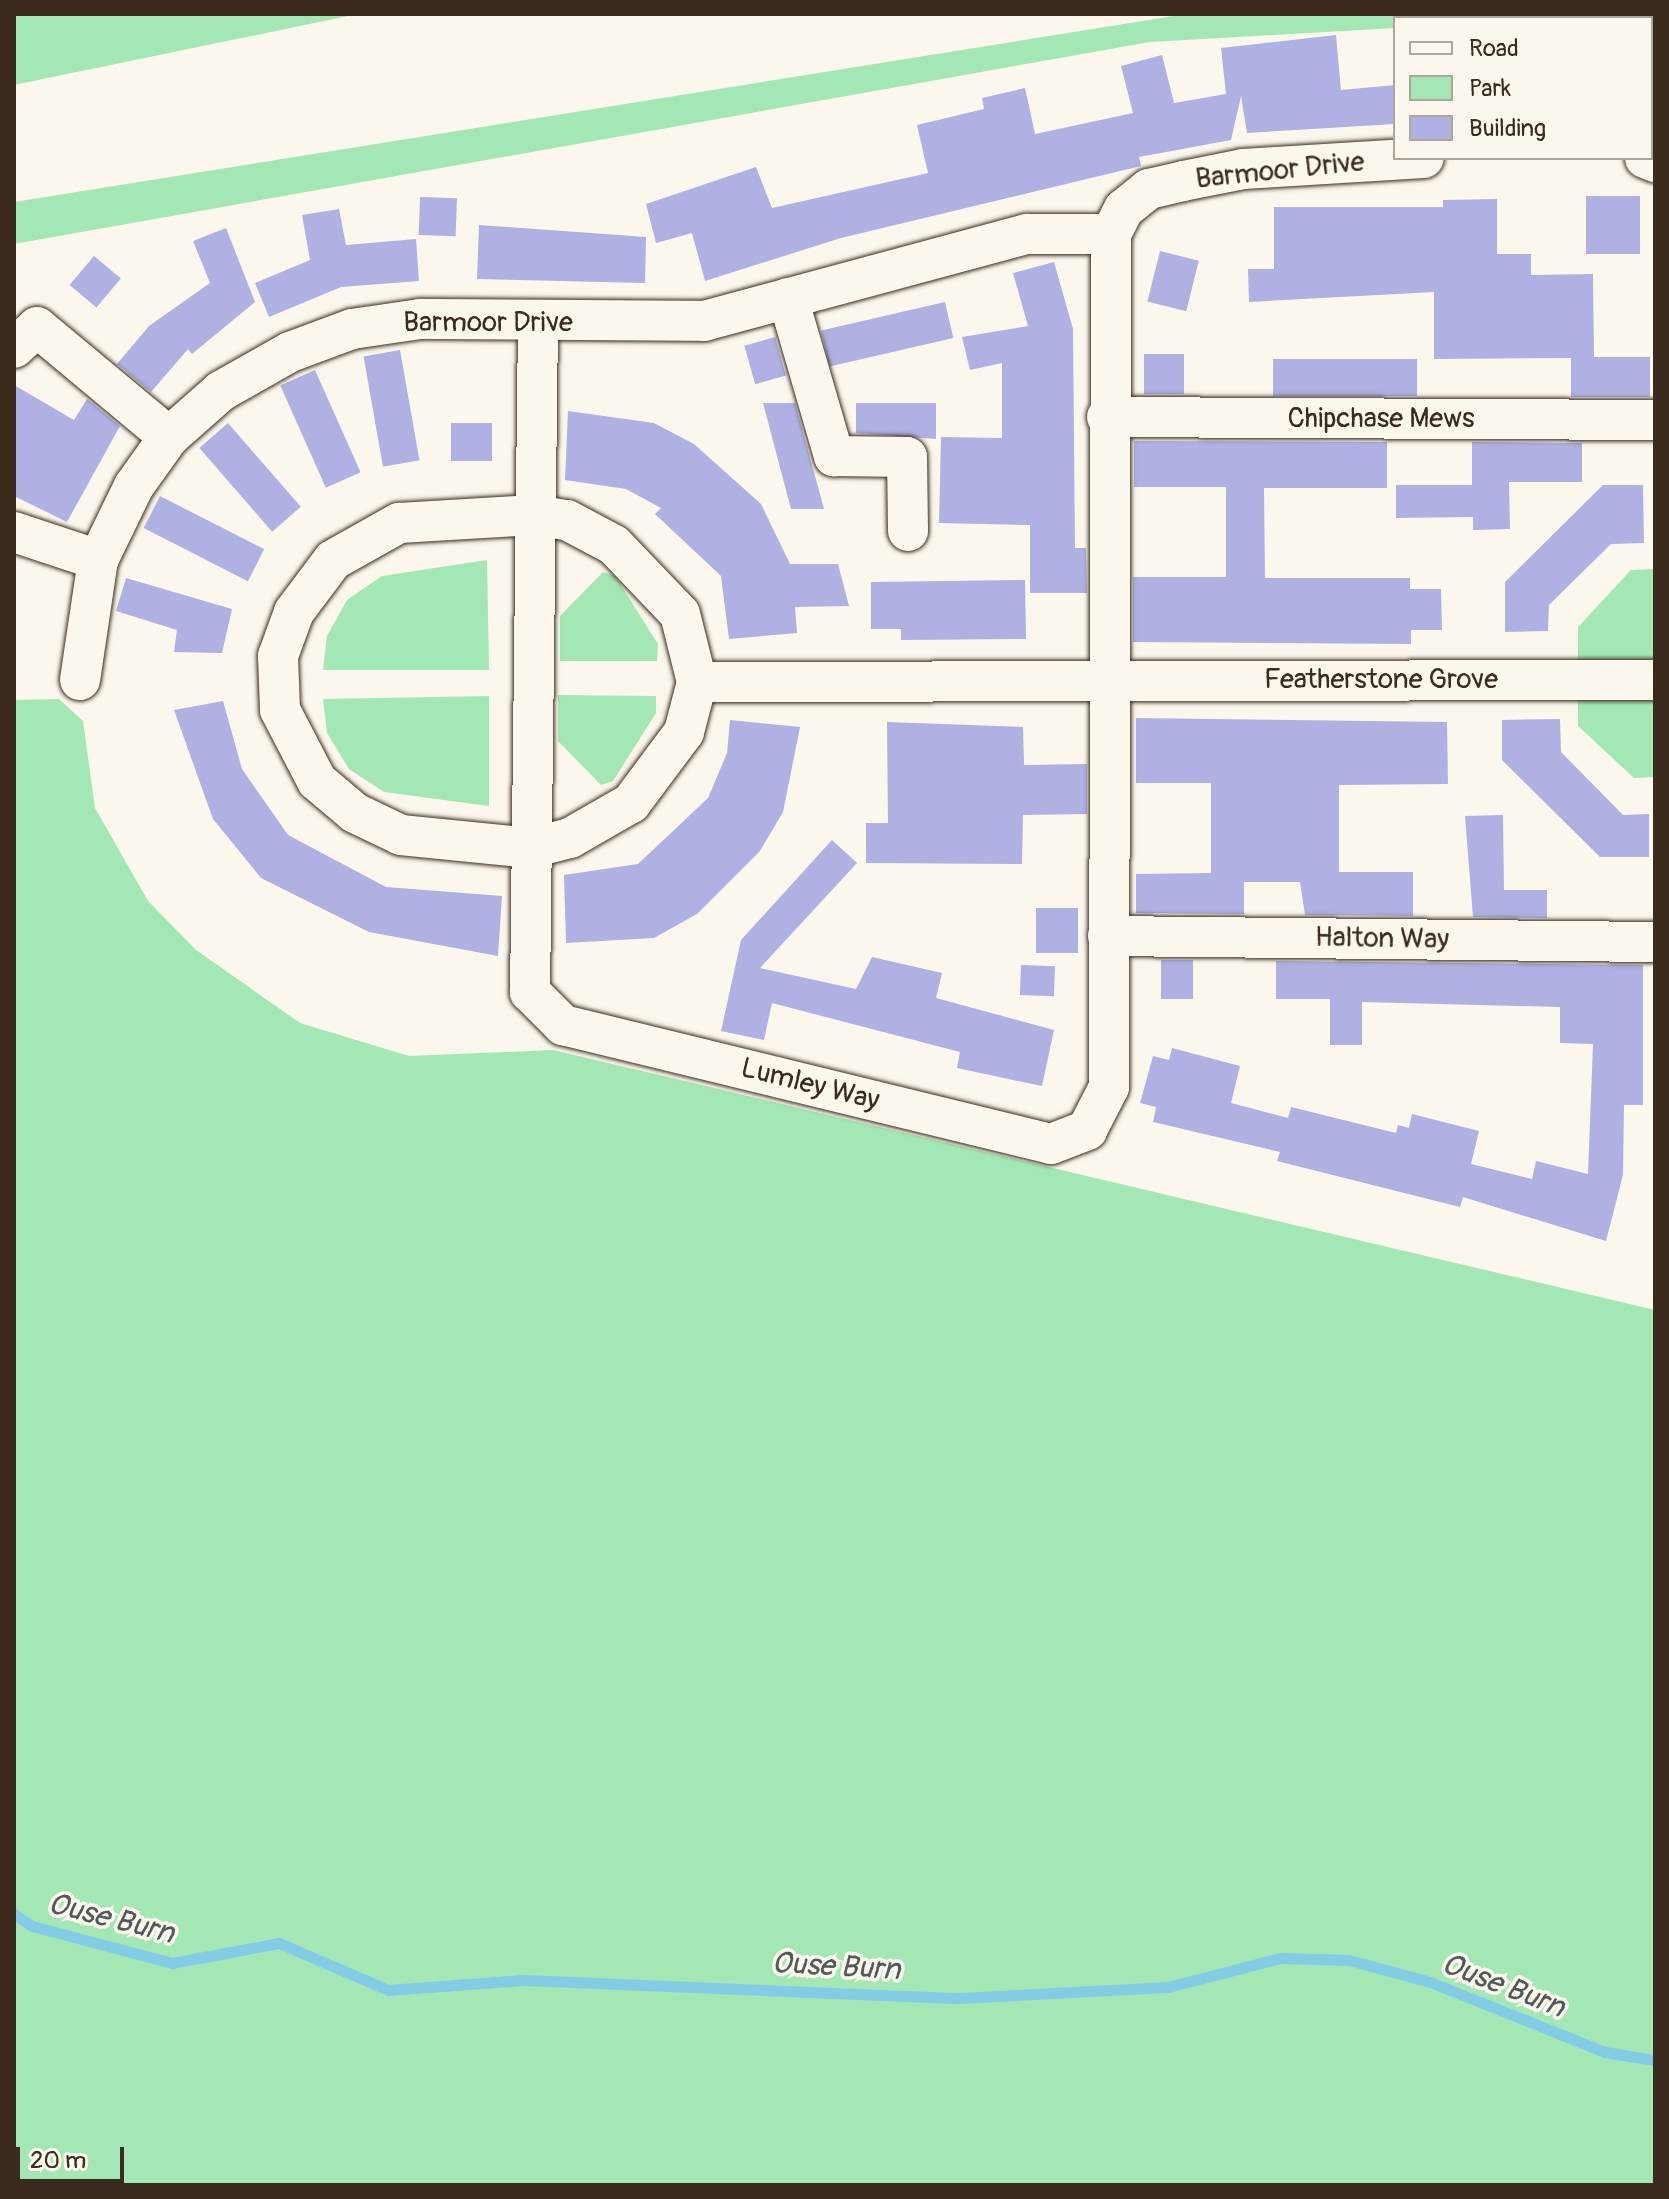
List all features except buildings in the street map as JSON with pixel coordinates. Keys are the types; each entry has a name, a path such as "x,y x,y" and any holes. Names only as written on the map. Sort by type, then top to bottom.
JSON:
{"street":[{"name":"Barmoor Drive","path":"80,680 98,560 134,486 169,437 221,391 290,352 352,329 420,319 704,321 1027,234 1111,234 1124,209 1149,189 1183,181 1243,169 1393,160"},
{"path":"1108,936 1107,326 1111,234"},
{"path":"788,298 834,456 907,457 908,531"},
{"path":"531,848 538,322"},
{"path":"14,348 37,327 169,437"},
{"name":"Chipchase Mews","path":"1107,417 1655,420"},
{"path":"534,515 593,532 660,586 691,643 697,682 684,732 631,803 570,838 531,848 401,835 355,813 317,781 292,743 276,680 294,612 333,560 366,537 440,516 534,515"},
{"path":"14,532 98,560"},
{"name":"Featherstone Grove","path":"697,682 1655,680"},
{"name":"Lumley Way","path":"531,848 530,992 547,1014 563,1025 1051,1144 1077,1138 1102,1111 1109,1087 1108,936"},
{"name":"Halton Way","path":"1108,936 1655,942"}],"green space":[{"path":"14,14 358,14 14,85"},
{"path":"1186,14 1633,14 1393,16 1393,28 1150,42 14,244 14,202"},
{"path":"487,560 489,670 323,670 327,636 347,600 382,576"},
{"path":"1655,569 1655,777 1634,778 1578,726 1578,627 1631,570"},
{"path":"603,572 615,576 658,644 657,661 560,661 560,616"},
{"path":"558,695 656,696 656,713 613,781 601,785 558,741"},
{"path":"489,696 489,806 384,792 349,769 327,733 323,699"},
{"path":"59,699 83,721 95,808 148,901 196,950 300,1023 409,1056 553,1050 1655,1310 1655,2185 14,2185 14,700"}],"waterway":[{"name":"Ouse Burn","path":"14,1914 32,1926 172,1963 279,1943 388,1990 524,1980 959,1998 1168,1987 1280,1958 1349,1960 1430,1982 1605,2052 1655,2060"}]}
